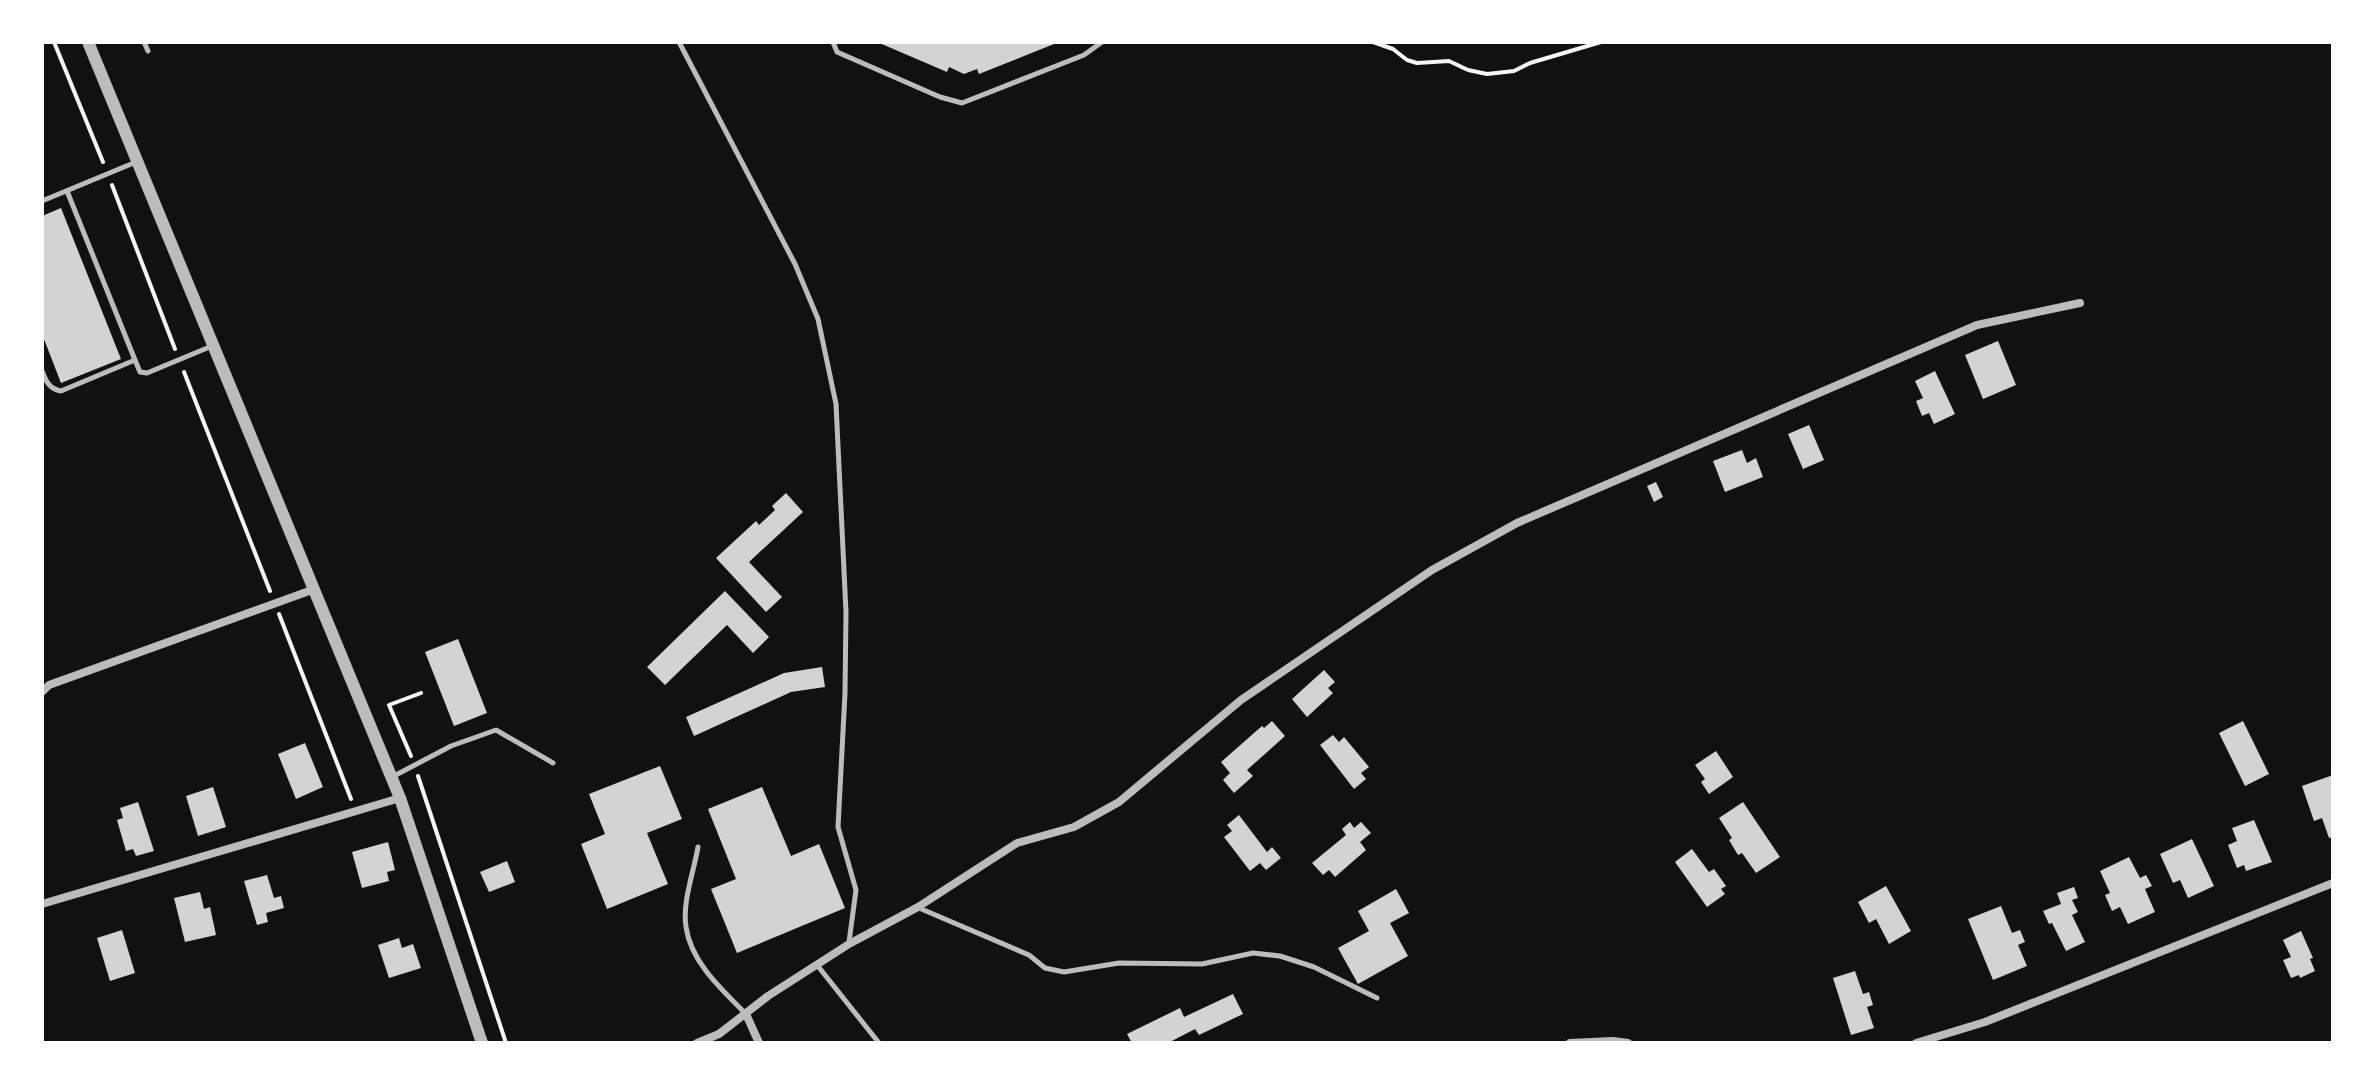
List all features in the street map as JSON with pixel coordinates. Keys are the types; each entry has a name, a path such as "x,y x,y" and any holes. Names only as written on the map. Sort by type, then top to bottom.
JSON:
{"street":[{"path":"88,42 400,798 482,1043"},
{"path":"697,1043 719,1034 817,964 918,907 1017,843 1074,827 1119,802 1241,700 1432,570 1517,523 1977,325 2080,303"},
{"path":"42,692 49,685 312,590"},
{"path":"42,904 400,798"},
{"path":"1916,1043 1985,1022 2333,883"},
{"path":"746,1014 759,1043"},
{"path":"1570,1043 1628,1043"}],"lane":[{"path":"144,42 148,51"},
{"path":"679,42 795,264 818,319 833,381 846,612 838,827 856,890 849,944"},
{"path":"833,42 837,52 940,97 962,103 1084,55 1102,42"},
{"path":"42,201 137,161"},
{"path":"67,191 140,372 212,346"},
{"path":"42,371 47,383 54,390 61,391 135,360"},
{"path":"391,778 451,746 496,730 553,763"},
{"path":"698,847 686,928 709,977 746,1014"},
{"path":"918,907 1029,955 1045,968 1064,972 1119,963 1202,964 1253,953 1280,956 1314,967 1377,998"},
{"path":"817,964 879,1043"}],"path":[{"path":"54,42 356,811"},
{"path":"1373,42 1417,63 1449,61 1487,74 1514,71 1530,63 1601,42"},
{"path":"421,693 389,705 414,765 506,1043"}],"building":[{"path":"877,42 1059,42 979,74 977,69 964,74 949,67 947,72"},
{"path":"61,208 121,359 61,383 42,334 42,216"},
{"path":"1998,341 2016,385 1983,399 1965,355"},
{"path":"1935,371 1955,414 1934,424 1929,413 1922,416 1916,401 1923,398 1915,381"},
{"path":"1809,425 1824,460 1803,469 1788,434"},
{"path":"1742,450 1747,463 1756,458 1763,477 1725,492 1713,461"},
{"path":"1656,482 1663,497 1654,502 1647,486"},
{"path":"786,493 803,512 749,562 782,597 766,612 716,558 756,521 759,525 775,510 772,506"},
{"path":"725,591 769,637 753,653 727,625 665,685 647,667"},
{"path":"458,639 487,713 454,726 425,652"},
{"path":"822,667 825,687 791,692 694,736 686,717 784,673"},
{"path":"1324,670 1335,682 1328,688 1333,693 1307,717 1292,699"},
{"path":"1272,721 1285,736 1247,770 1253,776 1234,793 1223,780 1230,773 1221,762"},
{"path":"2243,721 2269,774 2245,786 2219,733"},
{"path":"1333,735 1339,742 1344,737 1369,767 1361,773 1366,779 1354,789 1320,745"},
{"path":"305,743 323,787 296,799 278,754"},
{"path":"1716,751 1733,777 1709,794 1701,782 1705,779 1695,765"},
{"path":"660,766 682,819 647,833 668,884 607,909 581,844 605,834 589,794"},
{"path":"2333,775 2333,837 2329,838 2322,818 2314,821 2302,786"},
{"path":"213,787 226,827 198,836 186,796"},
{"path":"762,787 791,856 819,844 845,908 737,953 711,889 736,879 708,809"},
{"path":"138,802 154,851 136,856 133,849 126,851 117,820 123,818 120,808"},
{"path":"1743,802 1780,857 1756,873 1742,853 1738,855 1729,840 1732,838 1719,818"},
{"path":"1239,815 1267,852 1272,847 1281,858 1266,870 1260,863 1250,871 1224,837 1232,831 1227,825"},
{"path":"2254,820 2272,862 2246,871 2244,865 2237,868 2228,845 2237,841 2232,828"},
{"path":"1350,822 1354,828 1361,822 1371,833 1360,842 1366,850 1335,877 1329,870 1323,875 1312,863 1346,835 1342,829"},
{"path":"2192,839 2214,886 2188,898 2180,880 2173,883 2160,854"},
{"path":"388,842 395,870 387,872 389,881 362,888 352,852"},
{"path":"1692,849 1709,872 1714,869 1726,886 1721,889 1725,894 1707,907 1675,862"},
{"path":"2129,857 2140,878 2146,875 2152,886 2145,889 2155,912 2128,924 2120,907 2112,911 2105,895 2110,893 2100,871"},
{"path":"507,861 515,882 489,892 480,872"},
{"path":"267,875 274,898 281,896 284,908 266,913 268,922 257,925 244,881"},
{"path":"1886,886 1911,931 1889,944 1876,919 1869,923 1858,902"},
{"path":"2074,887 2078,898 2072,900 2078,912 2072,915 2085,942 2066,951 2043,911 2061,904 2057,893"},
{"path":"1396,889 1409,913 1390,923 1408,956 1358,984 1338,948 1369,931 1358,911"},
{"path":"200,892 204,909 210,907 216,935 185,942 174,898"},
{"path":"2001,906 2012,933 2020,930 2025,942 2018,945 2027,966 1993,980 1968,919"},
{"path":"122,930 135,973 110,981 97,938"},
{"path":"2301,931 2313,958 2310,959 2315,971 2300,978 2299,975 2291,978 2283,960 2291,957 2283,940"},
{"path":"399,938 402,948 413,944 421,968 389,978 378,945"},
{"path":"1855,971 1863,994 1869,992 1873,1005 1867,1007 1874,1028 1851,1035 1833,978"},
{"path":"1233,994 1243,1014 1199,1035 1195,1029 1168,1043 1132,1043 1127,1034 1180,1008 1184,1017"}]}
